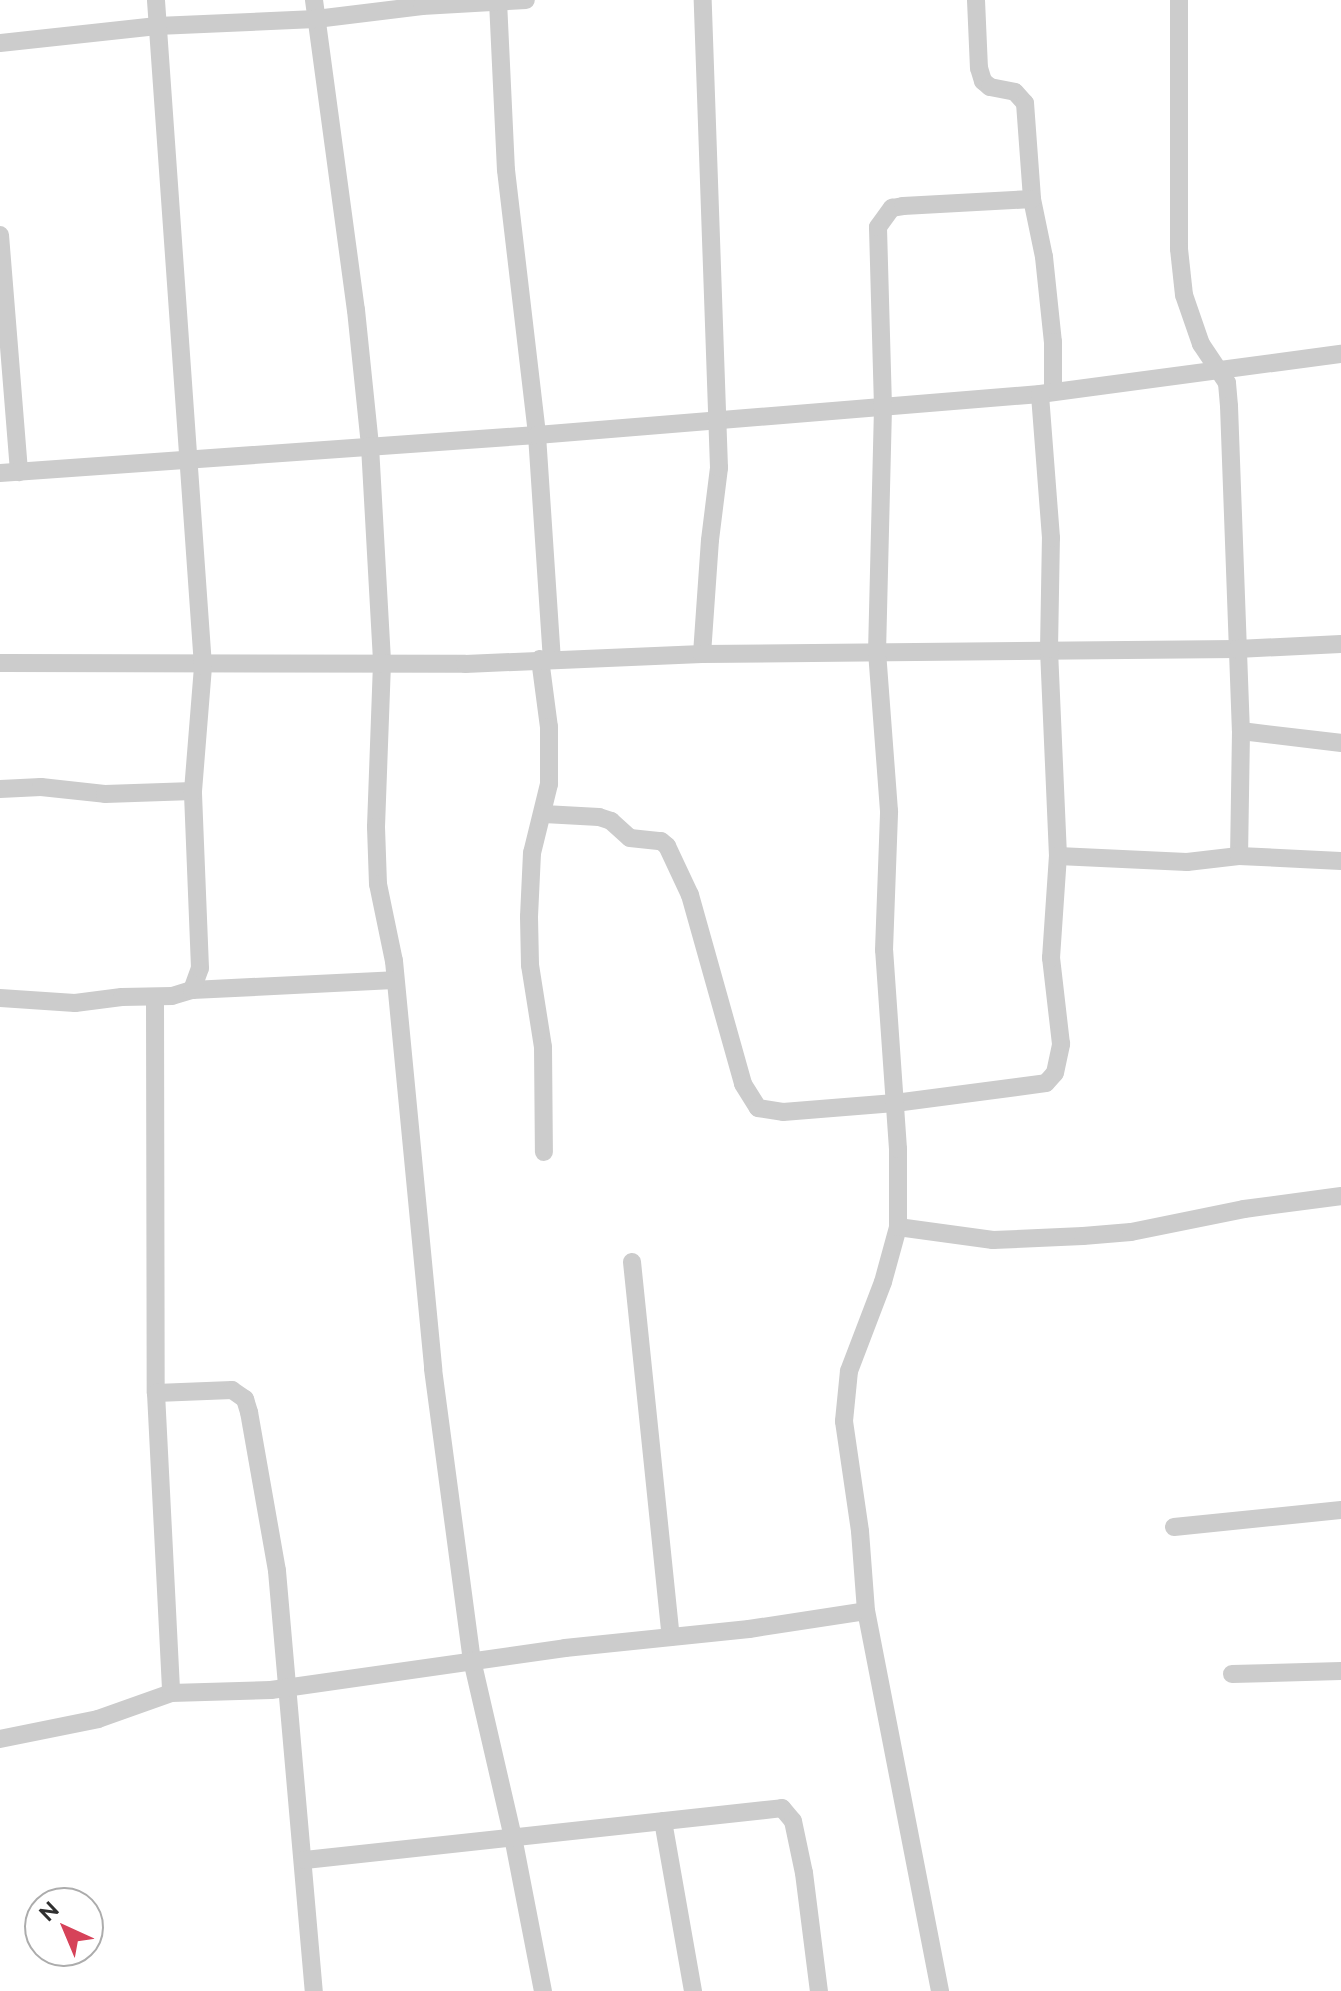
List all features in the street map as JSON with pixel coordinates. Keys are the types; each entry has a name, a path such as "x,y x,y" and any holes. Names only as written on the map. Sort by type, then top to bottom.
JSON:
{"street":[{"path":"156,0 203,666 193,791 201,927 200,968 192,990"},
{"path":"314,0 337,157 370,446 382,663 376,827 378,884 392,947 433,1369 472,1660 513,1837 543,1991"},
{"path":"0,43 157,26 316,19 422,6 526,0"},
{"path":"702,654 710,540 719,468 703,0"},
{"path":"544,814 599,817 611,821 630,838 661,841 667,846 690,895 743,1084 758,1108 783,1112 895,1103 1046,1083 1055,1073 1061,1044 1051,958 1058,856 1049,649 1051,538 1046,393 1053,342 1044,257 1032,199 1025,103 1015,92 990,87 983,81 979,68 976,0"},
{"path":"1179,0 1179,249 1184,295 1201,344 1227,383 1229,406 1241,731 1239,856"},
{"path":"498,1 508,195 537,435 550,757 544,814 532,853 529,917 530,965 543,1047 544,1152"},
{"path":"940,1991 866,1611 860,1531 844,1421 849,1371 883,1282 898,1227 895,1103 885,999 883,908 889,811 879,718 877,653 883,407 878,227 884,215 903,206 1032,199"},
{"path":"0,235 9,472 186,457 537,435 1046,393 1341,354"},
{"path":"0,663 203,666 465,664 702,654 1237,649 1341,644"},
{"path":"1241,731 1341,743"},
{"path":"0,789 41,787 120,794 193,791"},
{"path":"1058,856 1187,862 1239,856 1341,861"},
{"path":"0,998 75,1003 122,997 155,997 192,990 394,980"},
{"path":"155,997 156,1393 171,1693"},
{"path":"898,1227 993,1240 1073,1237 1131,1232 1244,1209 1341,1196"},
{"path":"632,1262 671,1637"},
{"path":"156,1393 226,1389 240,1393 245,1399 277,1571 285,1686 305,1860 314,1991"},
{"path":"1174,1527 1341,1510"},
{"path":"1,1734 98,1719 171,1693 271,1690 472,1660 866,1611"},
{"path":"1232,1674 1341,1671"},
{"path":"305,1860 775,1807 788,1813 804,1873 819,1991"},
{"path":"663,1821 693,1991"}]}
